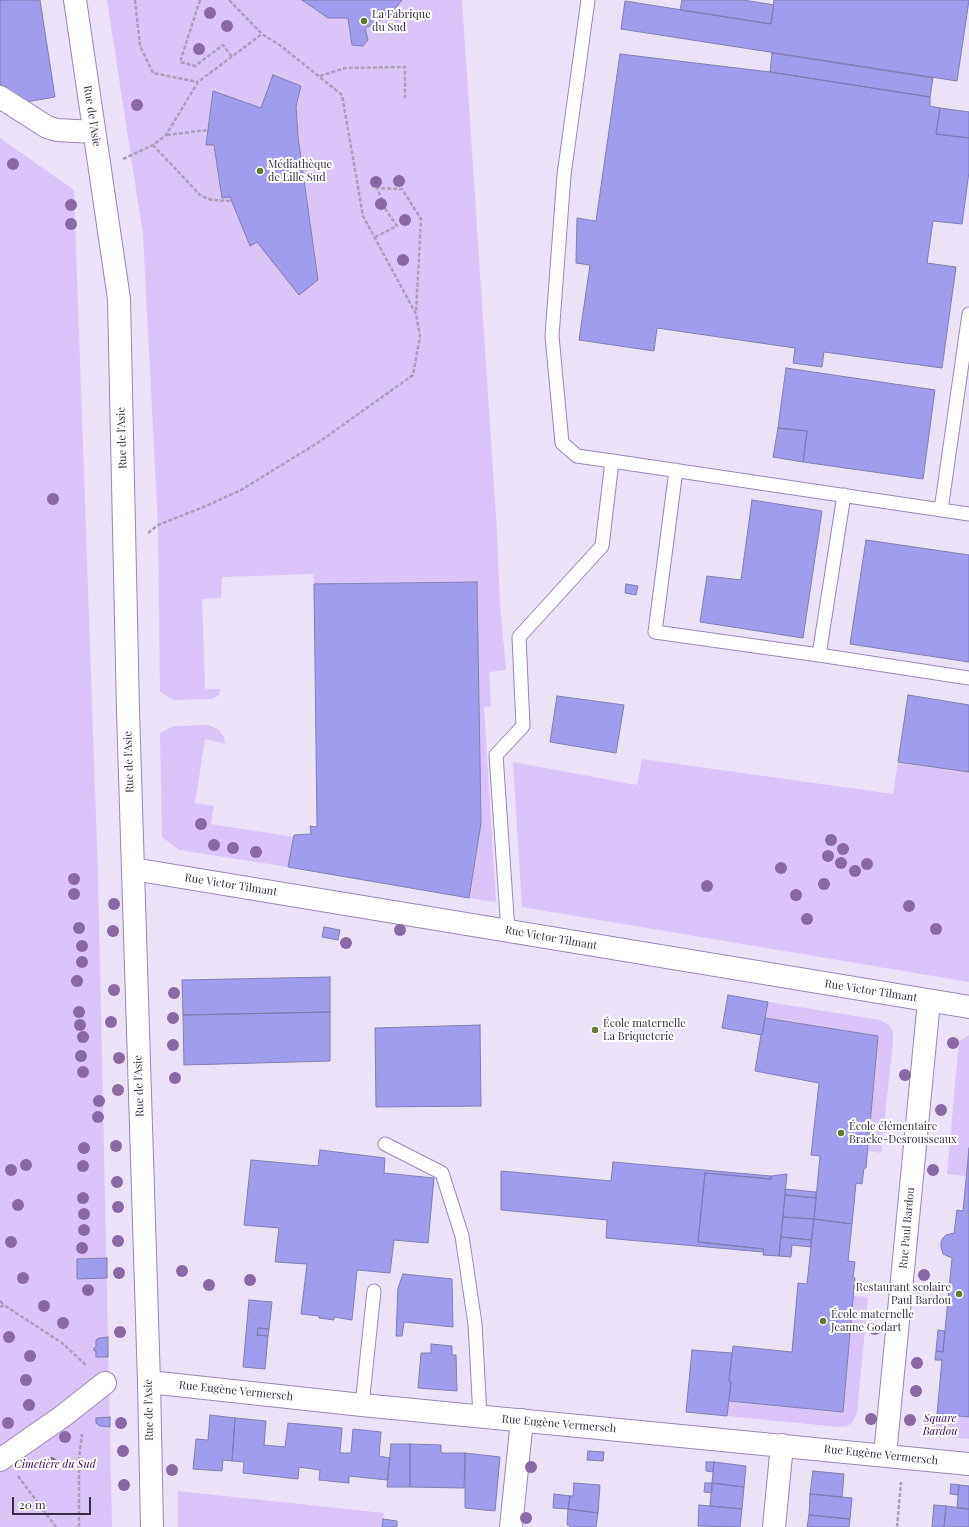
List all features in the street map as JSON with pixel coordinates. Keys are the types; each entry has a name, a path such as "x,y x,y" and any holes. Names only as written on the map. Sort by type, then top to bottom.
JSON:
{"street":[{"name":"Rue de l'Asie","path":"75,0 119,299 128,711 149,1382 152,1527"},
{"path":"0,97 48,127 57,130 94,132"},
{"name":"Rue Victor Tilmant","path":"133,869 969,1007"},
{"name":"Rue Paul Bardou","path":"894,1456 929,1001"},
{"name":"Rue Eugène Vermersch","path":"149,1382 362,1405 969,1464"},
{"path":"2,1459 63,1416 105,1383"},
{"path":"511,1527 522,1420"},
{"path":"774,1527 782,1445"}],"lane":[{"path":"588,0 564,175 552,336 562,443 577,456 969,514"},
{"path":"941,510 969,314"},
{"path":"508,931 496,755 523,726 519,637 602,546 612,461"},
{"path":"676,470 655,632 969,678"},
{"path":"818,655 844,495"},
{"path":"385,1144 442,1172 462,1236 475,1324 480,1416"},
{"path":"362,1405 374,1291"}],"path":[{"path":"134,0 140,46 153,74 198,82"},
{"path":"200,0 180,62 195,66 223,45 232,57"},
{"path":"229,0 262,34 281,46 342,95 363,216 416,314"},
{"path":"99,163 117,162 153,146 166,135 198,82 262,34"},
{"path":"319,76 345,68 405,67 405,98"},
{"path":"166,135 208,130"},
{"path":"153,146 201,196 212,200 232,201"},
{"path":"125,533 144,536 158,525 241,490 319,442 413,376 420,336 416,314 421,219 402,189 377,188 386,210 397,226 375,237"},
{"path":"0,1301 62,1343 105,1383"},
{"path":"0,1307 4,1305"},
{"path":"79,1527 79,1458 82,1428"},
{"path":"894,1456 897,1527"},
{"path":"2,1459 56,1527"}],"green space":[{"path":"107,0 462,0 497,532 500,606 506,670 489,672 491,707 484,707 496,902 469,898 481,823 477,582 314,584 313,574 222,577 221,598 202,599 205,689 220,689 219,695 212,699 174,700 160,692 158,525 143,235"},
{"name":"Cimetière du Sud","path":"0,138 74,190 98,875 112,1527 0,1527"},
{"path":"209,725 219,730 224,737 225,744 205,739 195,803 214,806 211,824 294,837 288,867 179,850 162,837 160,733 174,726"},
{"path":"642,759 893,794 898,762 969,772 969,982 522,907 513,762 637,785"},
{"path":"768,1002 880,1020 889,1025 893,1032 893,1041 881,1153 868,1151 878,1036 765,1018"},
{"path":"969,1035 969,1148 966,1176 947,1174 959,1041"},
{"path":"854,1296 868,1297 857,1413 852,1423 847,1426 839,1427 727,1416 729,1401 843,1412"},
{"name":"Square Bardou","path":"924,1413 969,1417 969,1439 932,1436 923,1422"},
{"path":"178,1491 384,1513 382,1527 178,1527"}],"building":[{"path":"0,0 40,0 55,97 26,102 0,84"},
{"name":"La Fabrique du Sud","path":"302,0 402,0 393,11 376,23 365,28 368,40 363,46 352,45 348,18 328,18"},
{"path":"682,0 743,0 774,5 771,24 680,10"},
{"path":"774,0 969,0 957,81 621,29 625,1 771,24"},
{"path":"772,53 933,78 930,97 770,72"},
{"path":"620,54 770,72 930,97 930,106 940,108 936,134 969,138 969,172 962,224 933,221 927,263 956,267 942,368 824,352 822,367 793,363 795,348 657,328 654,351 579,340 590,265 576,263 577,218 596,221"},
{"name":"Médiathèque de Lille Sud","path":"273,75 301,86 296,106 298,137 318,280 299,295 257,242 250,246 230,197 222,198 214,145 206,145 213,91 261,108"},
{"path":"940,108 969,112 969,138 936,134"},
{"path":"786,368 935,390 923,479 803,462 807,431 778,428"},
{"path":"778,428 807,431 803,462 773,457"},
{"path":"752,500 822,511 803,638 700,622 707,576 741,580"},
{"path":"866,540 969,555 969,662 850,644"},
{"path":"477,582 481,823 469,898 288,867 294,835 311,834 310,826 317,827 314,584"},
{"path":"626,584 638,586 636,595 625,593"},
{"path":"908,695 969,705 969,772 898,762"},
{"path":"557,696 624,705 616,753 550,742"},
{"path":"324,927 340,930 338,940 322,937"},
{"path":"330,977 330,1012 183,1015 182,980"},
{"path":"728,995 768,1002 762,1035 722,1028"},
{"path":"330,1012 330,1061 184,1065 183,1015"},
{"name":"École élémentaire Bracke-Desrousseaux","path":"765,1018 878,1036 866,1168 864,1168 862,1184 856,1183 852,1224 814,1219 820,1156 811,1155 819,1083 755,1071"},
{"path":"480,1025 481,1106 376,1107 375,1028"},
{"name":"Restaurant scolaire Paul Bardou","path":"969,1148 969,1417 937,1414 942,1360 935,1360 936,1351 943,1352 952,1258 943,1254 941,1242 946,1235 954,1233 957,1210 963,1211"},
{"path":"320,1150 385,1158 384,1173 434,1178 428,1243 394,1240 390,1273 357,1270 352,1320 334,1317 334,1320 319,1318 319,1316 301,1314 307,1264 275,1262 279,1228 244,1225 251,1160 318,1166"},
{"path":"613,1162 771,1176 771,1179 705,1173 698,1242 764,1249 763,1252 606,1238 607,1220 501,1210 501,1171 611,1181"},
{"path":"705,1173 771,1179 771,1176 787,1174 779,1256 763,1255 764,1249 698,1242"},
{"path":"785,1189 816,1192 816,1198 785,1195"},
{"path":"785,1195 816,1198 814,1219 783,1217"},
{"path":"783,1217 814,1219 811,1240 781,1237"},
{"name":"École maternelle Jeanne Godart","path":"814,1219 852,1224 848,1261 855,1262 853,1278 855,1278 843,1412 729,1401 731,1382 729,1381 733,1346 792,1352 798,1283 807,1284"},
{"path":"781,1237 811,1240 811,1247 792,1245 791,1257 779,1256"},
{"path":"107,1258 107,1278 77,1279 77,1259"},
{"path":"403,1274 452,1279 453,1327 404,1322 402,1336 396,1336 398,1288"},
{"path":"249,1300 272,1302 269,1329 258,1328 257,1335 268,1336 265,1369 243,1367"},
{"path":"258,1328 269,1329 268,1336 257,1335"},
{"path":"938,1330 945,1331 943,1352 936,1351"},
{"path":"108,1337 108,1357 96,1357 96,1351 94,1351 94,1348 96,1347 96,1340 99,1338"},
{"path":"431,1344 452,1346 452,1355 456,1355 457,1391 418,1388 421,1353 431,1353"},
{"path":"692,1350 732,1353 729,1381 731,1382 727,1416 686,1412"},
{"path":"210,1415 235,1418 232,1461 223,1460 222,1471 193,1469 196,1439 208,1440"},
{"path":"110,1417 110,1427 100,1426 96,1423 96,1418"},
{"path":"235,1418 266,1421 264,1445 285,1447 288,1423 342,1428 340,1453 351,1453 353,1429 381,1432 379,1456 390,1458 387,1480 349,1476 349,1483 319,1480 320,1470 299,1467 298,1479 243,1473 244,1462 232,1461"},
{"path":"391,1444 410,1444 410,1487 387,1487"},
{"path":"410,1444 441,1445 441,1453 465,1453 464,1488 410,1487"},
{"path":"588,1451 604,1452 603,1461 587,1460"},
{"path":"465,1453 500,1457 495,1511 465,1508"},
{"path":"706,1462 714,1462 713,1472 706,1471"},
{"path":"714,1462 746,1466 744,1487 712,1483"},
{"path":"813,1471 844,1474 842,1497 810,1494"},
{"path":"574,1483 600,1485 598,1513 568,1509 570,1496 573,1496"},
{"path":"705,1483 712,1483 712,1493 704,1492"},
{"path":"712,1483 744,1487 742,1509 710,1506"},
{"path":"951,1484 959,1485 958,1495 950,1494"},
{"path":"959,1485 969,1486 969,1509 957,1508"},
{"path":"554,1494 570,1496 568,1509 553,1508"},
{"path":"810,1494 852,1498 850,1519 809,1515"},
{"path":"699,1505 742,1509 740,1527 698,1526"},
{"path":"934,1505 946,1506 944,1527 932,1527"},
{"path":"946,1506 969,1509 969,1527 944,1527"},
{"path":"568,1509 598,1513 596,1527 570,1527 570,1525 567,1525"},
{"path":"809,1515 850,1519 849,1527 807,1527"},
{"path":"383,1519 397,1521 397,1527 382,1527"}],"place":[{"name":"La Fabrique du Sud","path":"364,21"},
{"name":"Médiathèque de Lille Sud","path":"260,171"},
{"name":"École maternelle La Briqueterie","path":"595,1030"},
{"name":"École élémentaire Bracke-Desrousseaux","path":"841,1133"},
{"name":"Restaurant scolaire Paul Bardou","path":"959,1294"},
{"name":"École maternelle Jeanne Godart","path":"823,1321"}]}
